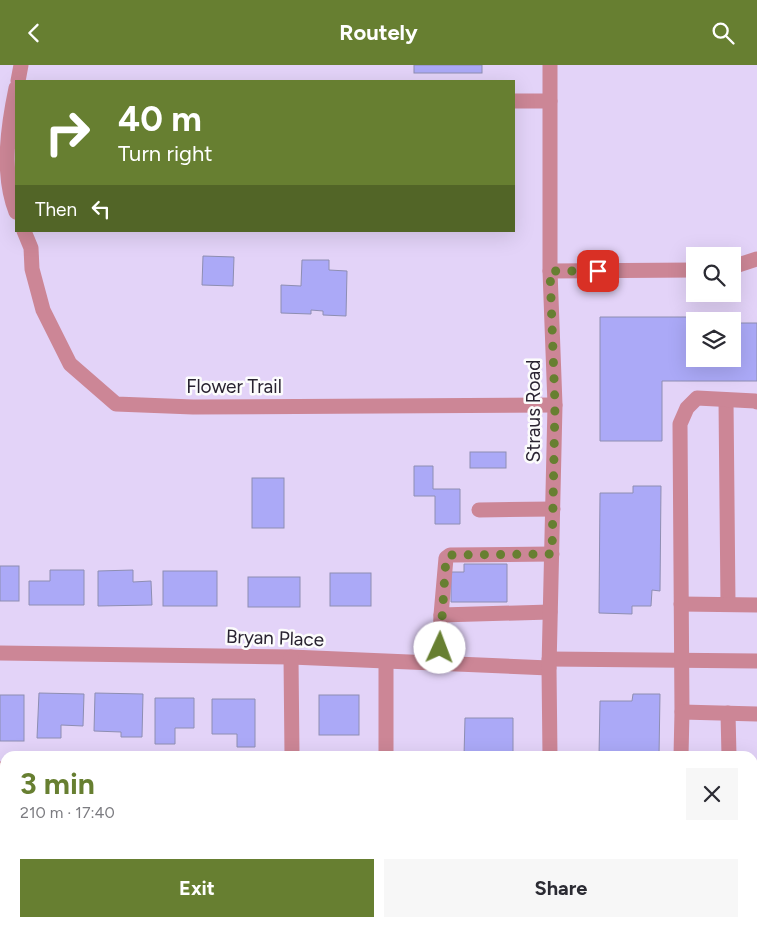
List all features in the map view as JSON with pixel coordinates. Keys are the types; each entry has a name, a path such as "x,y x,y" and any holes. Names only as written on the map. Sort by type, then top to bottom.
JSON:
{"street":[{"path":"18,80 21,65"},
{"name":"Straus Road","path":"550,65 550,271 555,405 549,664 550,751"},
{"path":"15,93 7,166 8,185 15,209"},
{"path":"515,101 550,101"},
{"name":"Flower Trail","path":"24,232 31,248 32,269 43,310 70,364 116,404 192,407 555,405"},
{"path":"741,264 757,259"},
{"path":"550,271 686,270"},
{"path":"681,751 680,424 687,408 698,398 757,402"},
{"path":"726,399 728,604"},
{"path":"479,510 553,509"},
{"path":"439,664 446,558 450,555 552,554"},
{"path":"681,604 757,605"},
{"path":"441,615 550,612"},
{"name":"Bryan Place","path":"0,653 291,657 439,664 549,664 681,660 757,661"},
{"path":"291,657 292,751"},
{"path":"386,662 386,751"},
{"path":"682,712 757,714"},
{"path":"728,713 729,751"}],"building":[{"path":"414,65 482,65 482,73 414,73"},
{"path":"203,256 234,257 233,286 202,285"},
{"path":"302,260 329,260 329,270 347,271 346,316 323,315 323,311 311,310 311,314 281,313 281,285 301,286"},
{"path":"600,317 686,317 686,367 741,367 741,323 757,323 757,381 662,381 662,441 600,441"},
{"path":"470,452 506,452 506,468 470,468"},
{"path":"414,466 433,466 433,489 460,489 460,524 435,524 435,496 414,496"},
{"path":"252,478 284,478 284,528 252,528"},
{"path":"633,486 661,486 660,591 652,590 651,606 632,606 632,614 599,613 600,493 633,493"},
{"path":"464,564 507,564 507,602 451,602 451,572 464,572"},
{"path":"0,566 19,566 19,601 0,601"},
{"path":"50,570 84,570 84,605 29,605 29,581 50,581"},
{"path":"133,570 133,582 151,581 152,605 98,606 98,571"},
{"path":"163,571 217,571 217,606 163,606"},
{"path":"330,573 371,573 371,606 330,606"},
{"path":"248,577 300,577 300,607 248,607"},
{"path":"39,693 84,694 83,726 61,725 61,738 37,738"},
{"path":"95,693 143,694 142,737 121,737 121,732 94,731"},
{"path":"633,694 660,694 659,751 599,751 600,701 632,701"},
{"path":"0,695 24,695 24,741 0,741"},
{"path":"319,695 359,695 359,735 319,735"},
{"path":"155,698 194,698 194,728 175,728 175,744 155,744"},
{"path":"212,699 255,699 255,747 237,747 237,734 212,734"},
{"path":"465,718 513,718 513,751 464,751"}],"route":[{"path":"440,648 446,558 450,555 552,554 555,405 550,271 598,271"}]}
